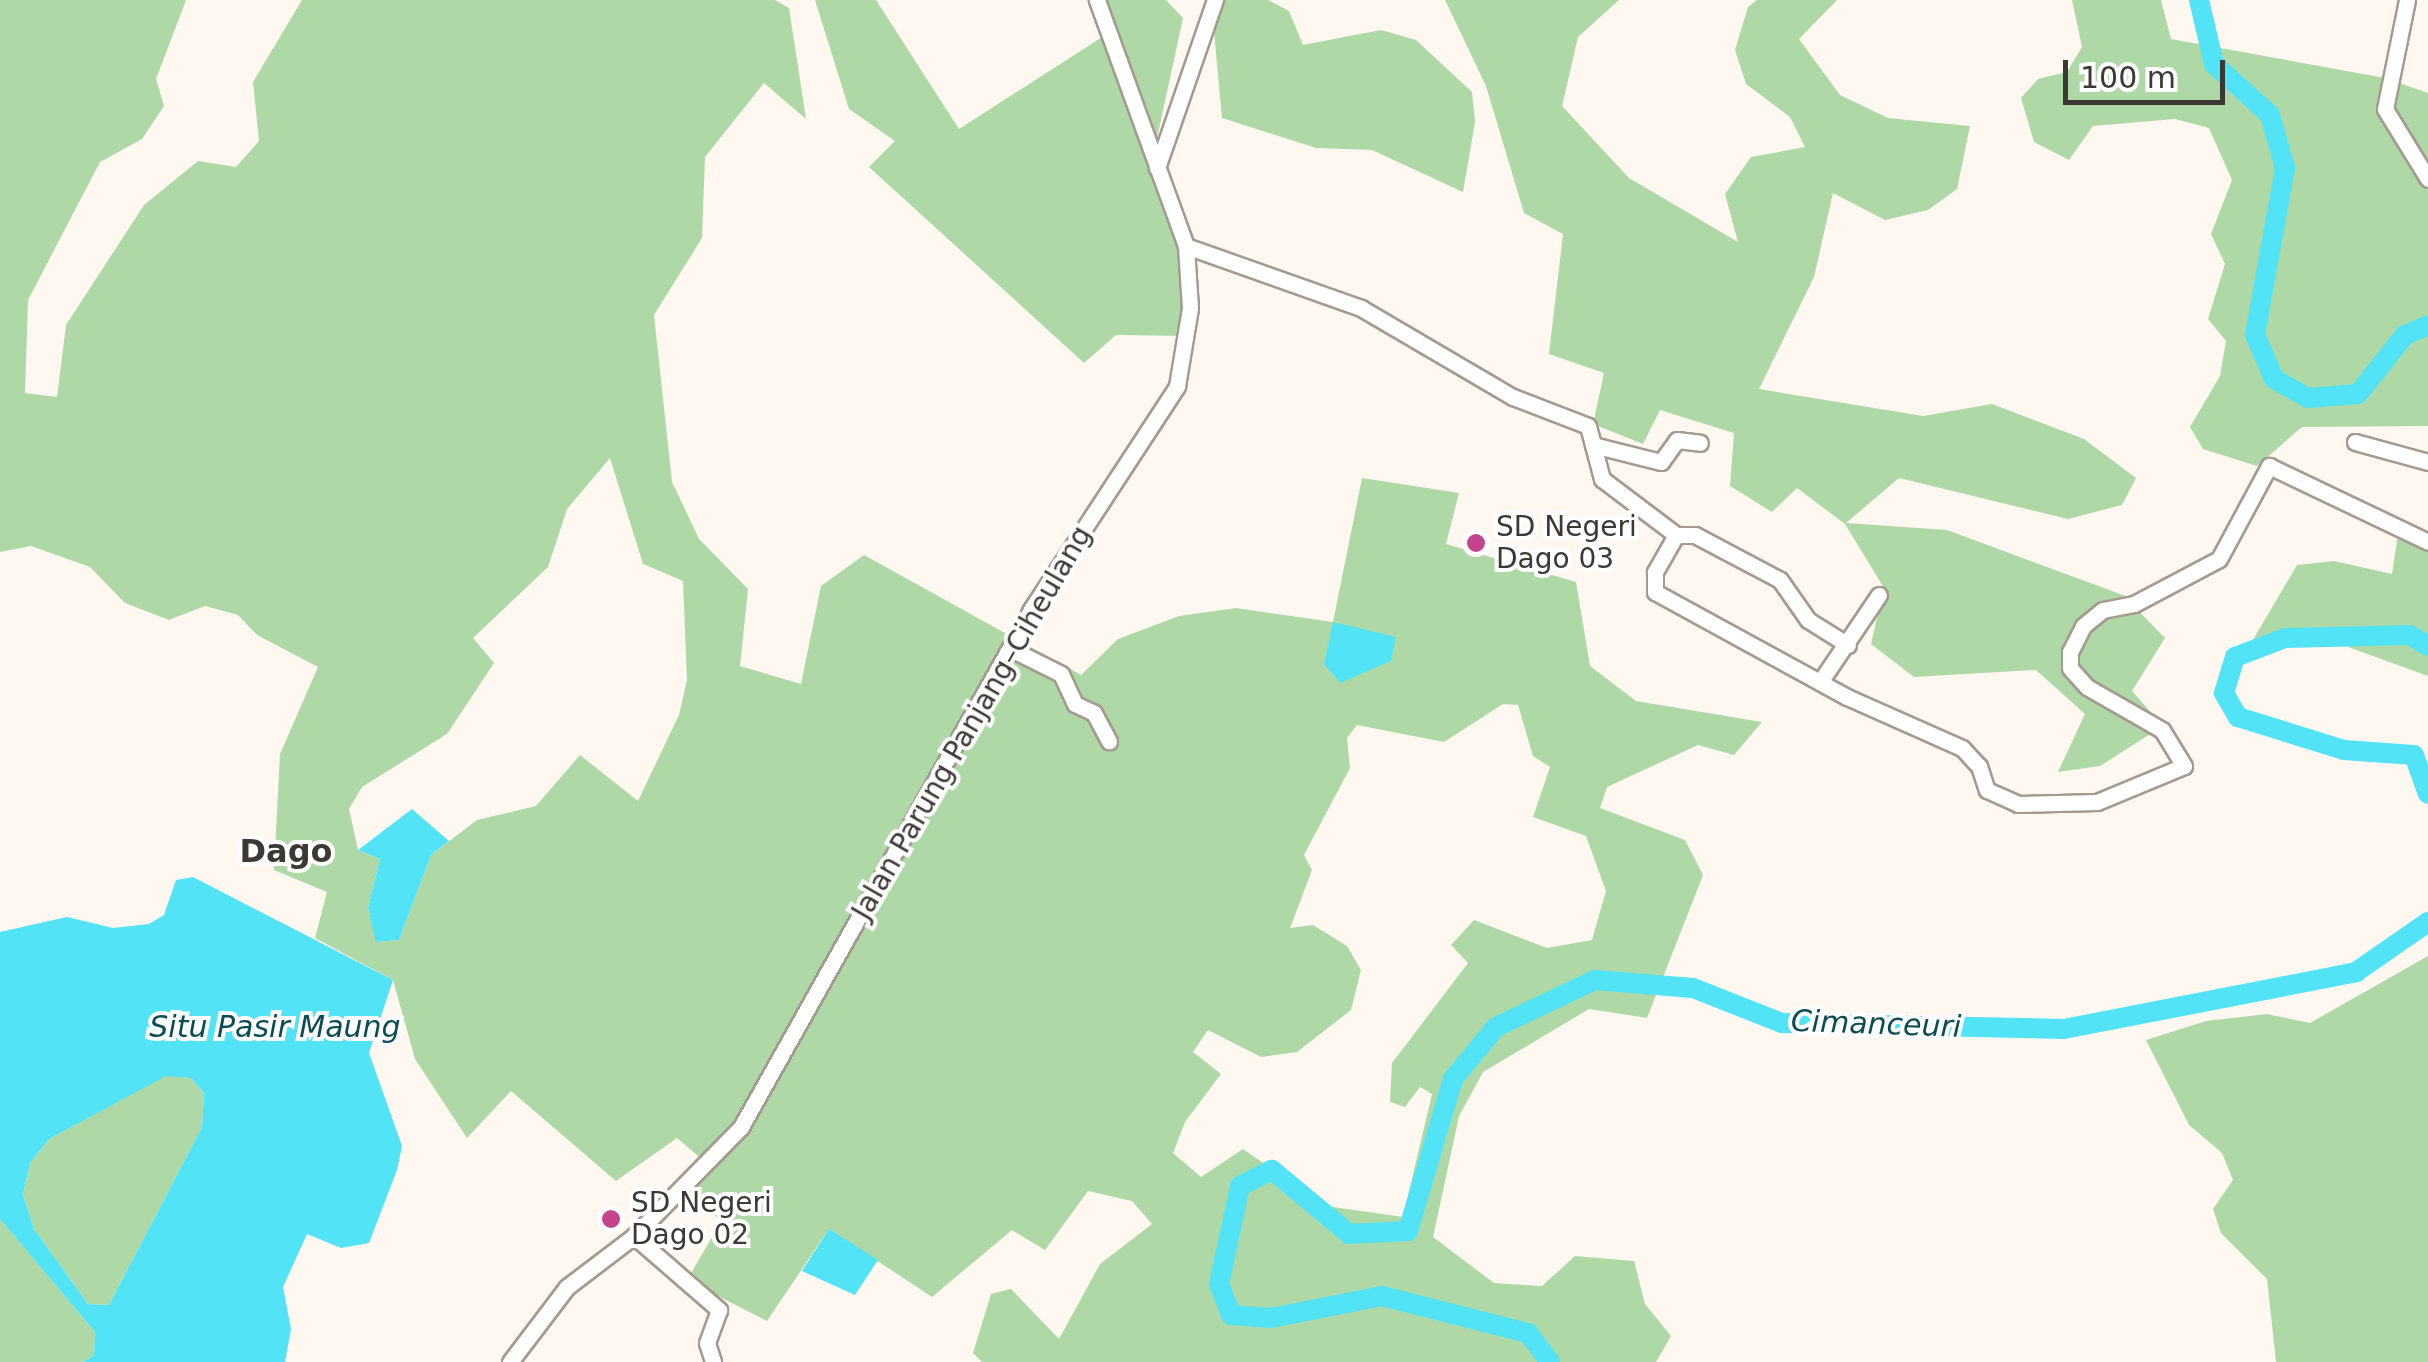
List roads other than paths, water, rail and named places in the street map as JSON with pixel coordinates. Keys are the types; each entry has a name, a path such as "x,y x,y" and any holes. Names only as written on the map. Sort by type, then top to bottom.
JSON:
{"street":[{"name":"Jalan Parung Panjang–Ciheulang","path":"510,1362 567,1287 634,1236 741,1127 1011,649 1176,386 1190,308 1186,246 1097,0"},
{"path":"1157,168 1215,0"},
{"path":"2407,0 2385,110 2428,179"},
{"path":"1186,246 1361,308 1452,365 1588,426 1610,488 1676,535 1695,535 1780,580 1808,620 1848,645"},
{"path":"1593,445 1661,462 1677,440 1700,443"},
{"path":"2355,442 2428,462"},
{"path":"1676,535 1655,572 1654,592 1820,682 1962,748 1980,766 1987,790 2018,804 2097,802 2175,773 2184,760 2162,730 2086,688 2070,668 2075,636 2103,610 2134,604 2219,559 2269,466 2428,542"},
{"path":"1820,682 1878,595"},
{"path":"1011,649 1061,674 1075,704 1094,713 1109,741"},
{"path":"634,1236 719,1310 707,1342 714,1362"}],"water":[{"path":"1333,622 1396,637 1391,661 1340,683 1324,664"},
{"path":"412,809 449,841 431,855 399,940 376,942 368,908 380,859 358,850"},
{"name":"Situ Pasir Maung","path":"193,877 393,980 369,1053 402,1146 397,1170 369,1243 341,1248 307,1234 283,1287 291,1329 285,1362 83,1362 94,1355 95,1332 0,1219 0,932 67,917 113,928 149,924 164,915 176,880","holes":["166,1076 191,1078 204,1093 202,1127 109,1305 88,1304 34,1229 23,1195 30,1163 49,1139"]},
{"path":"829,1229 878,1260 855,1295 802,1271"}],"waterway":[{"name":"Cimanceuri","path":"2199,0 2214,64 2270,115 2285,168 2255,335 2274,379 2308,398 2358,394 2405,335 2428,325"},
{"name":"Cimanceuri","path":"2428,646 2410,635 2285,638 2235,657 2224,693 2238,717 2344,750 2414,755 2428,794"},
{"name":"Cimanceuri","path":"1550,1362 1528,1333 1382,1296 1271,1318 1231,1315 1219,1284 1240,1186 1272,1170 1349,1234 1408,1231 1453,1079 1496,1027 1595,980 1693,988 1782,1023 2064,1029 2356,972 2428,922"}],"place":[{"name":"SD Negeri Dago 03","path":"1476,543"},
{"name":"SD Negeri Dago 02","path":"611,1219"}],"district":[{"name":"Dago","path":"286,851"}]}
